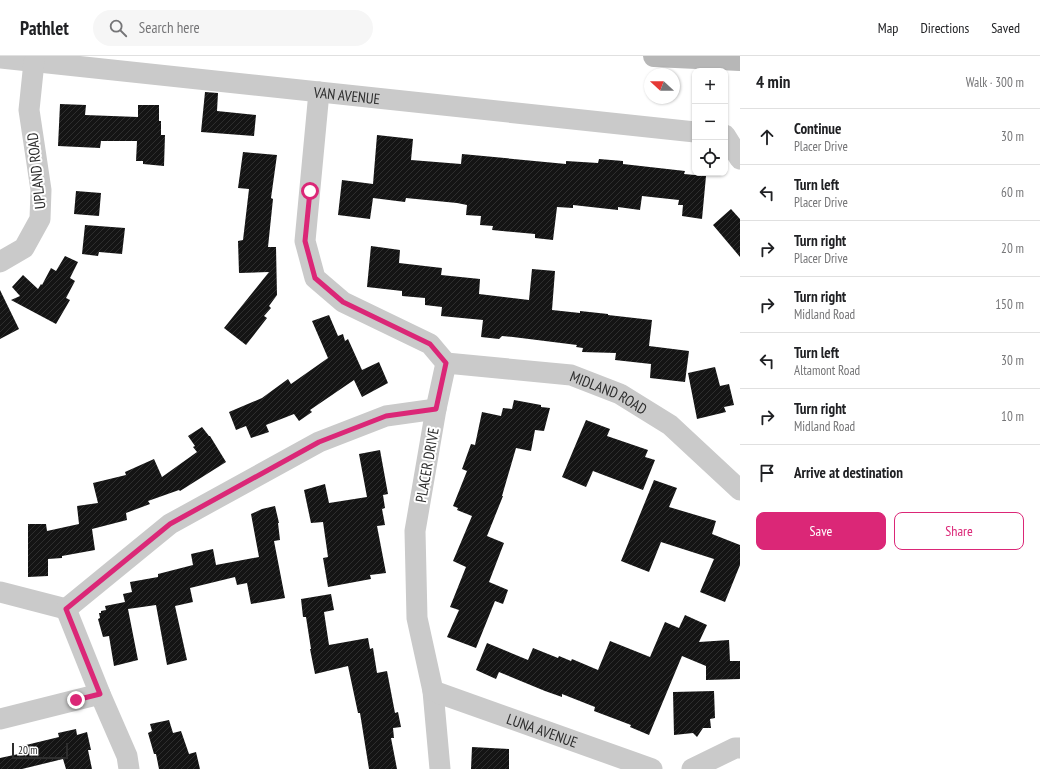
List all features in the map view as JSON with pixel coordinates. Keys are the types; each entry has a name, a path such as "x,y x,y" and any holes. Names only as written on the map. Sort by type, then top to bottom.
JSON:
{"main road":[{"path":"654,56 740,60"}],"street":[{"name":"VAN AVENUE","path":"0,58 692,132"},
{"name":"UPLAND ROAD","path":"0,262 24,248 40,219 41,190 29,110 34,62"},
{"path":"319,92 305,241 315,278 343,302 430,344 446,363"},
{"path":"728,135 740,137"},
{"path":"728,140 740,159"},
{"name":"PLACER DRIVE","path":"440,769 433,691 417,618 415,531 436,409 446,363"},
{"name":"MIDLAND ROAD","path":"446,363 571,375 620,394 670,425 740,490"},
{"path":"66,609 170,524 319,442 386,416 436,409"},
{"path":"0,592 66,609"},
{"path":"66,609 126,756 129,769"},
{"name":"LUNA AVENUE","path":"433,691 652,769"},
{"path":"0,719 100,694"},
{"path":"692,769 735,748 740,748"}],"building":[{"path":"205,92 218,93 217,111 256,115 254,136 201,132"},
{"path":"60,104 86,105 85,115 138,117 138,105 159,105 161,135 165,135 164,166 143,164 143,161 136,161 137,141 101,141 100,148 58,146"},
{"path":"377,135 413,139 411,160 461,164 462,154 566,164 566,161 598,163 599,159 623,161 623,164 685,171 684,174 692,175 692,176 706,176 702,219 682,216 683,205 678,205 679,200 642,196 640,210 618,207 618,210 573,205 573,208 557,207 553,240 535,238 535,234 492,230 493,226 480,225 481,216 466,215 467,205 457,203 406,198 405,202 373,198 370,219 338,215 342,180 373,184"},
{"path":"243,152 277,155 271,198 273,199 268,247 276,247 277,295 269,306 271,308 264,316 267,318 246,345 224,328 269,272 239,273 238,241 243,240 249,189 238,188"},
{"path":"76,191 101,193 99,216 74,214"},
{"path":"731,209 740,219 740,257 713,225"},
{"path":"85,225 125,228 122,254 99,252 98,256 82,254"},
{"path":"371,246 400,250 399,263 442,268 441,275 480,279 479,294 529,300 532,269 555,271 552,310 580,313 580,311 652,320 649,346 689,351 685,382 650,378 651,364 615,360 616,353 582,352 583,348 576,347 577,345 513,337 502,336 499,339 481,337 483,320 441,316 442,307 425,305 425,298 402,296 402,291 367,287"},
{"path":"65,256 78,262 70,278 75,281 66,298 70,300 56,324 11,300 20,296 12,287 23,275 38,289 41,284 42,285 51,268 56,271"},
{"path":"0,290 19,329 0,339"},
{"path":"329,315 338,336 343,334 345,341 348,339 362,370 379,362 388,383 362,397 354,380 310,410 312,412 299,421 294,414 266,425 269,432 251,438 246,426 236,430 229,412 262,398 288,379 291,384 328,358 312,321"},
{"path":"715,367 720,386 729,384 734,405 724,407 726,412 697,419 688,373"},
{"path":"514,400 550,408 544,431 535,430 531,451 516,448 503,496 487,536 504,543 489,582 508,590 503,604 495,601 476,648 447,637 459,610 450,607 466,567 453,561 472,516 457,510 458,508 453,506 467,471 462,469 471,444 475,445 482,412 501,416 503,408 512,409"},
{"path":"586,420 610,429 607,436 648,450 645,457 655,460 643,490 593,471 586,487 562,477"},
{"path":"202,427 210,436 226,462 180,491 179,490 148,501 150,504 126,513 127,520 92,529 95,550 62,556 62,558 48,559 48,576 28,577 28,524 46,524 47,531 79,524 77,506 98,503 93,483 126,475 125,472 154,459 162,477 197,452 188,436"},
{"path":"380,450 388,494 383,495 385,508 382,509 385,525 377,526 386,573 370,575 371,579 328,587 323,558 328,557 323,522 311,523 304,490 325,484 329,503 367,497 359,454"},
{"path":"654,480 677,488 669,507 716,521 712,534 740,545 740,565 725,602 700,592 714,559 661,542 649,572 621,561"},
{"path":"275,506 279,523 280,540 274,541 285,598 251,604 247,583 237,585 235,577 190,588 193,602 175,606 187,660 167,665 156,605 128,609 138,660 114,666 109,636 103,637 98,619 100,618 99,613 106,610 105,606 125,602 123,594 132,592 130,582 158,577 158,574 193,565 191,554 213,549 216,565 259,557 251,514 262,509"},
{"path":"331,594 334,610 324,612 329,645 368,638 370,649 373,648 377,673 387,671 395,713 398,712 401,727 393,728 394,738 391,738 397,769 369,769 360,713 358,713 348,666 315,674 306,617 303,617 301,599"},
{"path":"685,615 707,625 699,642 729,640 730,661 740,661 740,679 706,680 706,666 682,656 649,735 630,727 631,725 594,711 595,707 562,694 562,697 499,672 496,679 476,670 487,643 528,660 533,648 558,658 559,656 571,661 572,659 598,670 610,641 650,657 665,622 679,628"},
{"path":"714,691 715,718 710,719 711,728 703,728 697,737 693,733 674,735 673,692"},
{"path":"169,720 173,733 181,731 189,754 196,752 200,769 159,769 156,754 154,754 148,733 152,731 150,724"},
{"path":"76,729 77,735 87,732 91,750 88,750 92,769 66,769 63,759 22,769 0,769 0,758 23,753 22,746 59,737 58,733"},
{"path":"472,747 509,749 509,769 471,769"}],"route":[{"path":"76,700 100,694 66,609 170,524 319,442 386,416 436,409 446,363 430,344 343,302 315,278 305,241 310,191"}]}
